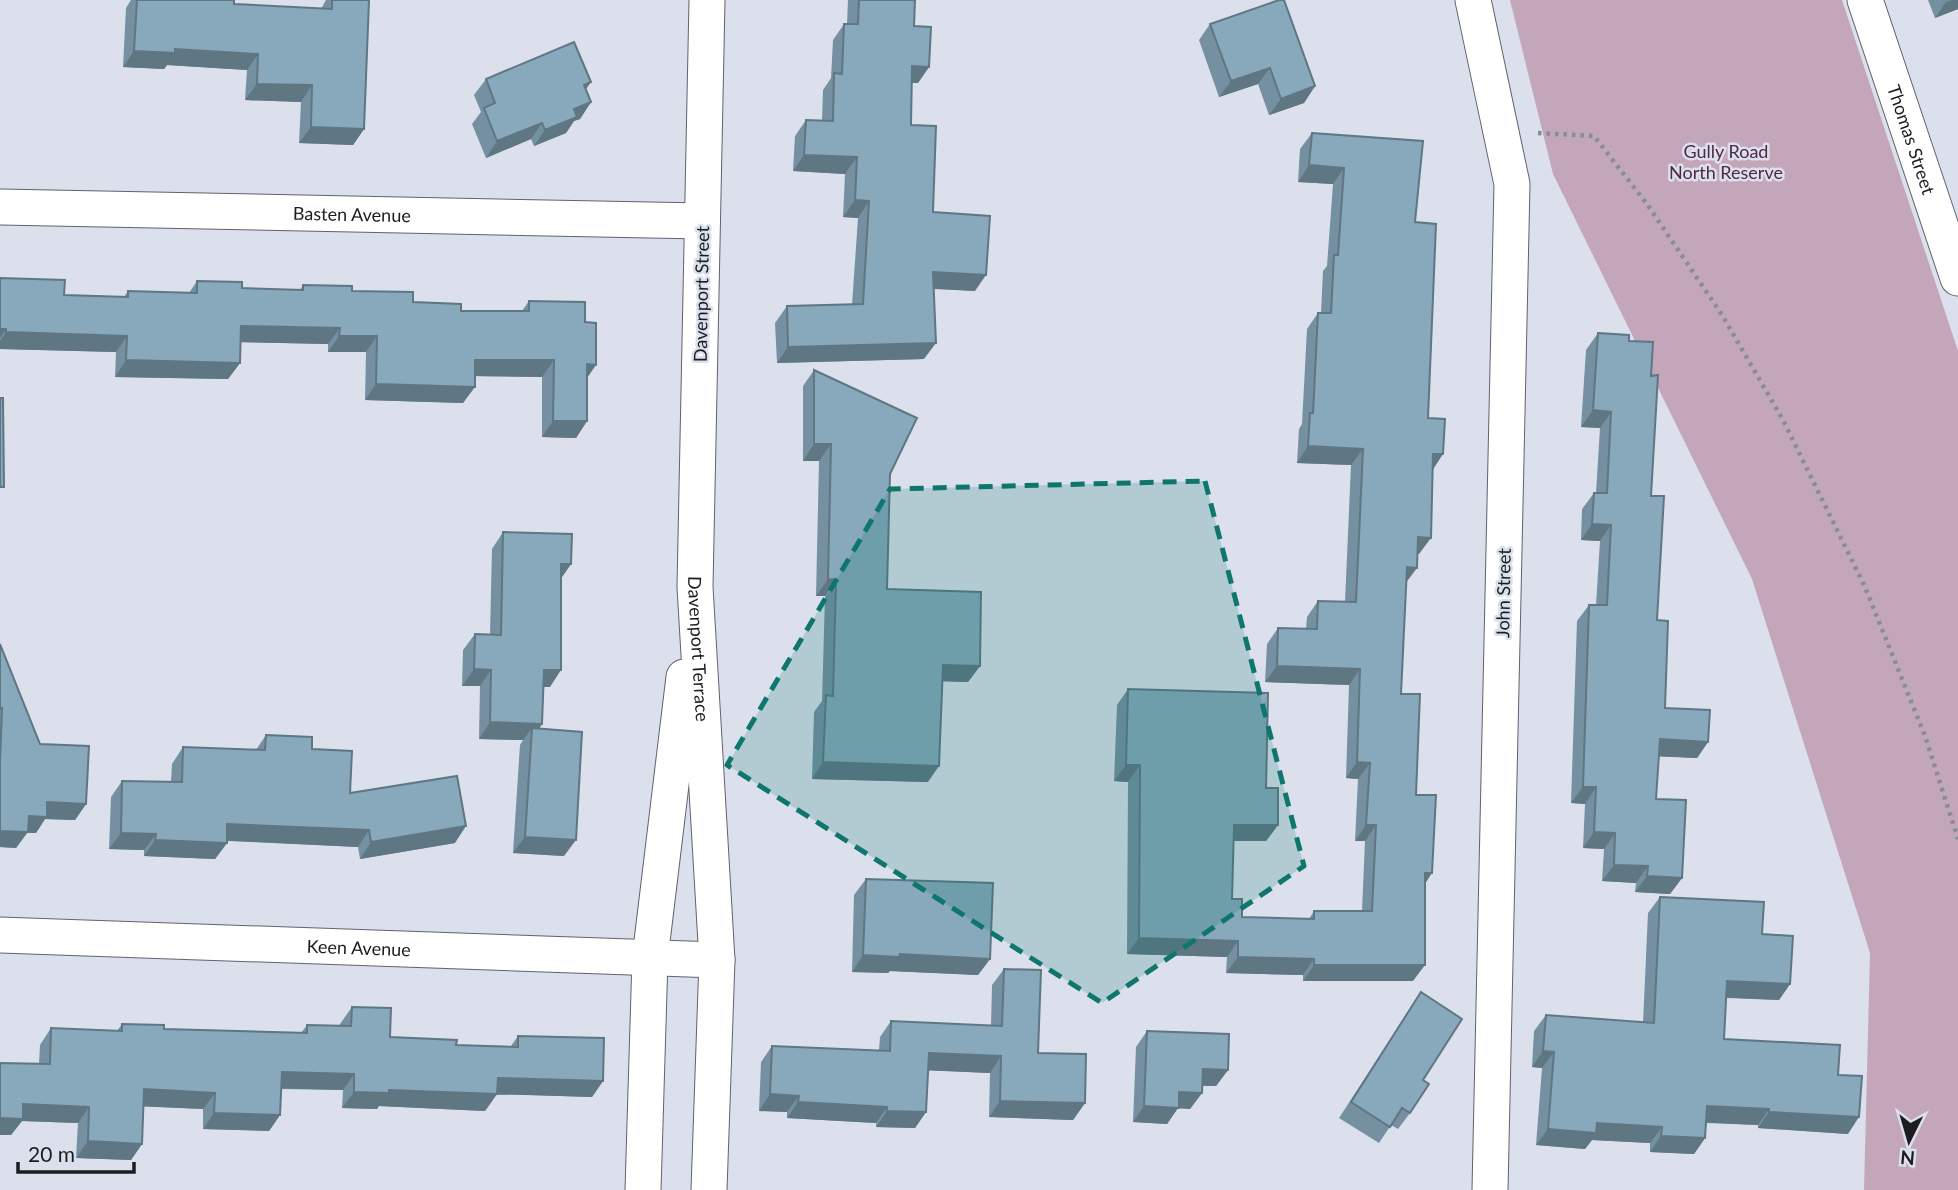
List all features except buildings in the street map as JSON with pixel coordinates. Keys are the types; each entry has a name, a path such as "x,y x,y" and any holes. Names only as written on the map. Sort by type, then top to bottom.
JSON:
{"street":[{"name":"Davenport Street","path":"695,587 707,0"},
{"name":"John Street","path":"1473,0 1512,184 1490,1190"},
{"name":"Thomas Street","path":"1865,0 1958,278"},
{"name":"Basten Avenue","path":"0,207 702,221"},
{"name":"Davenport Terrace","path":"643,1190 650,958 695,587"},
{"name":"Davenport Terrace","path":"695,587 717,960 709,1190"},
{"name":"Keen Avenue","path":"0,935 717,960"}],"path":[{"path":"1503,141 1539,133 1594,136 1647,204 1722,315 1783,420 1865,587 1925,736 1958,839"}],"highlighted area":[{"path":"1205,481 1304,866 1102,1003 727,765 890,489"}],"green space":[{"name":"Gully Road North Reserve","path":"1510,0 1842,0 1958,351 1958,1190 1864,1190 1870,953 1752,579 1553,174"}]}
